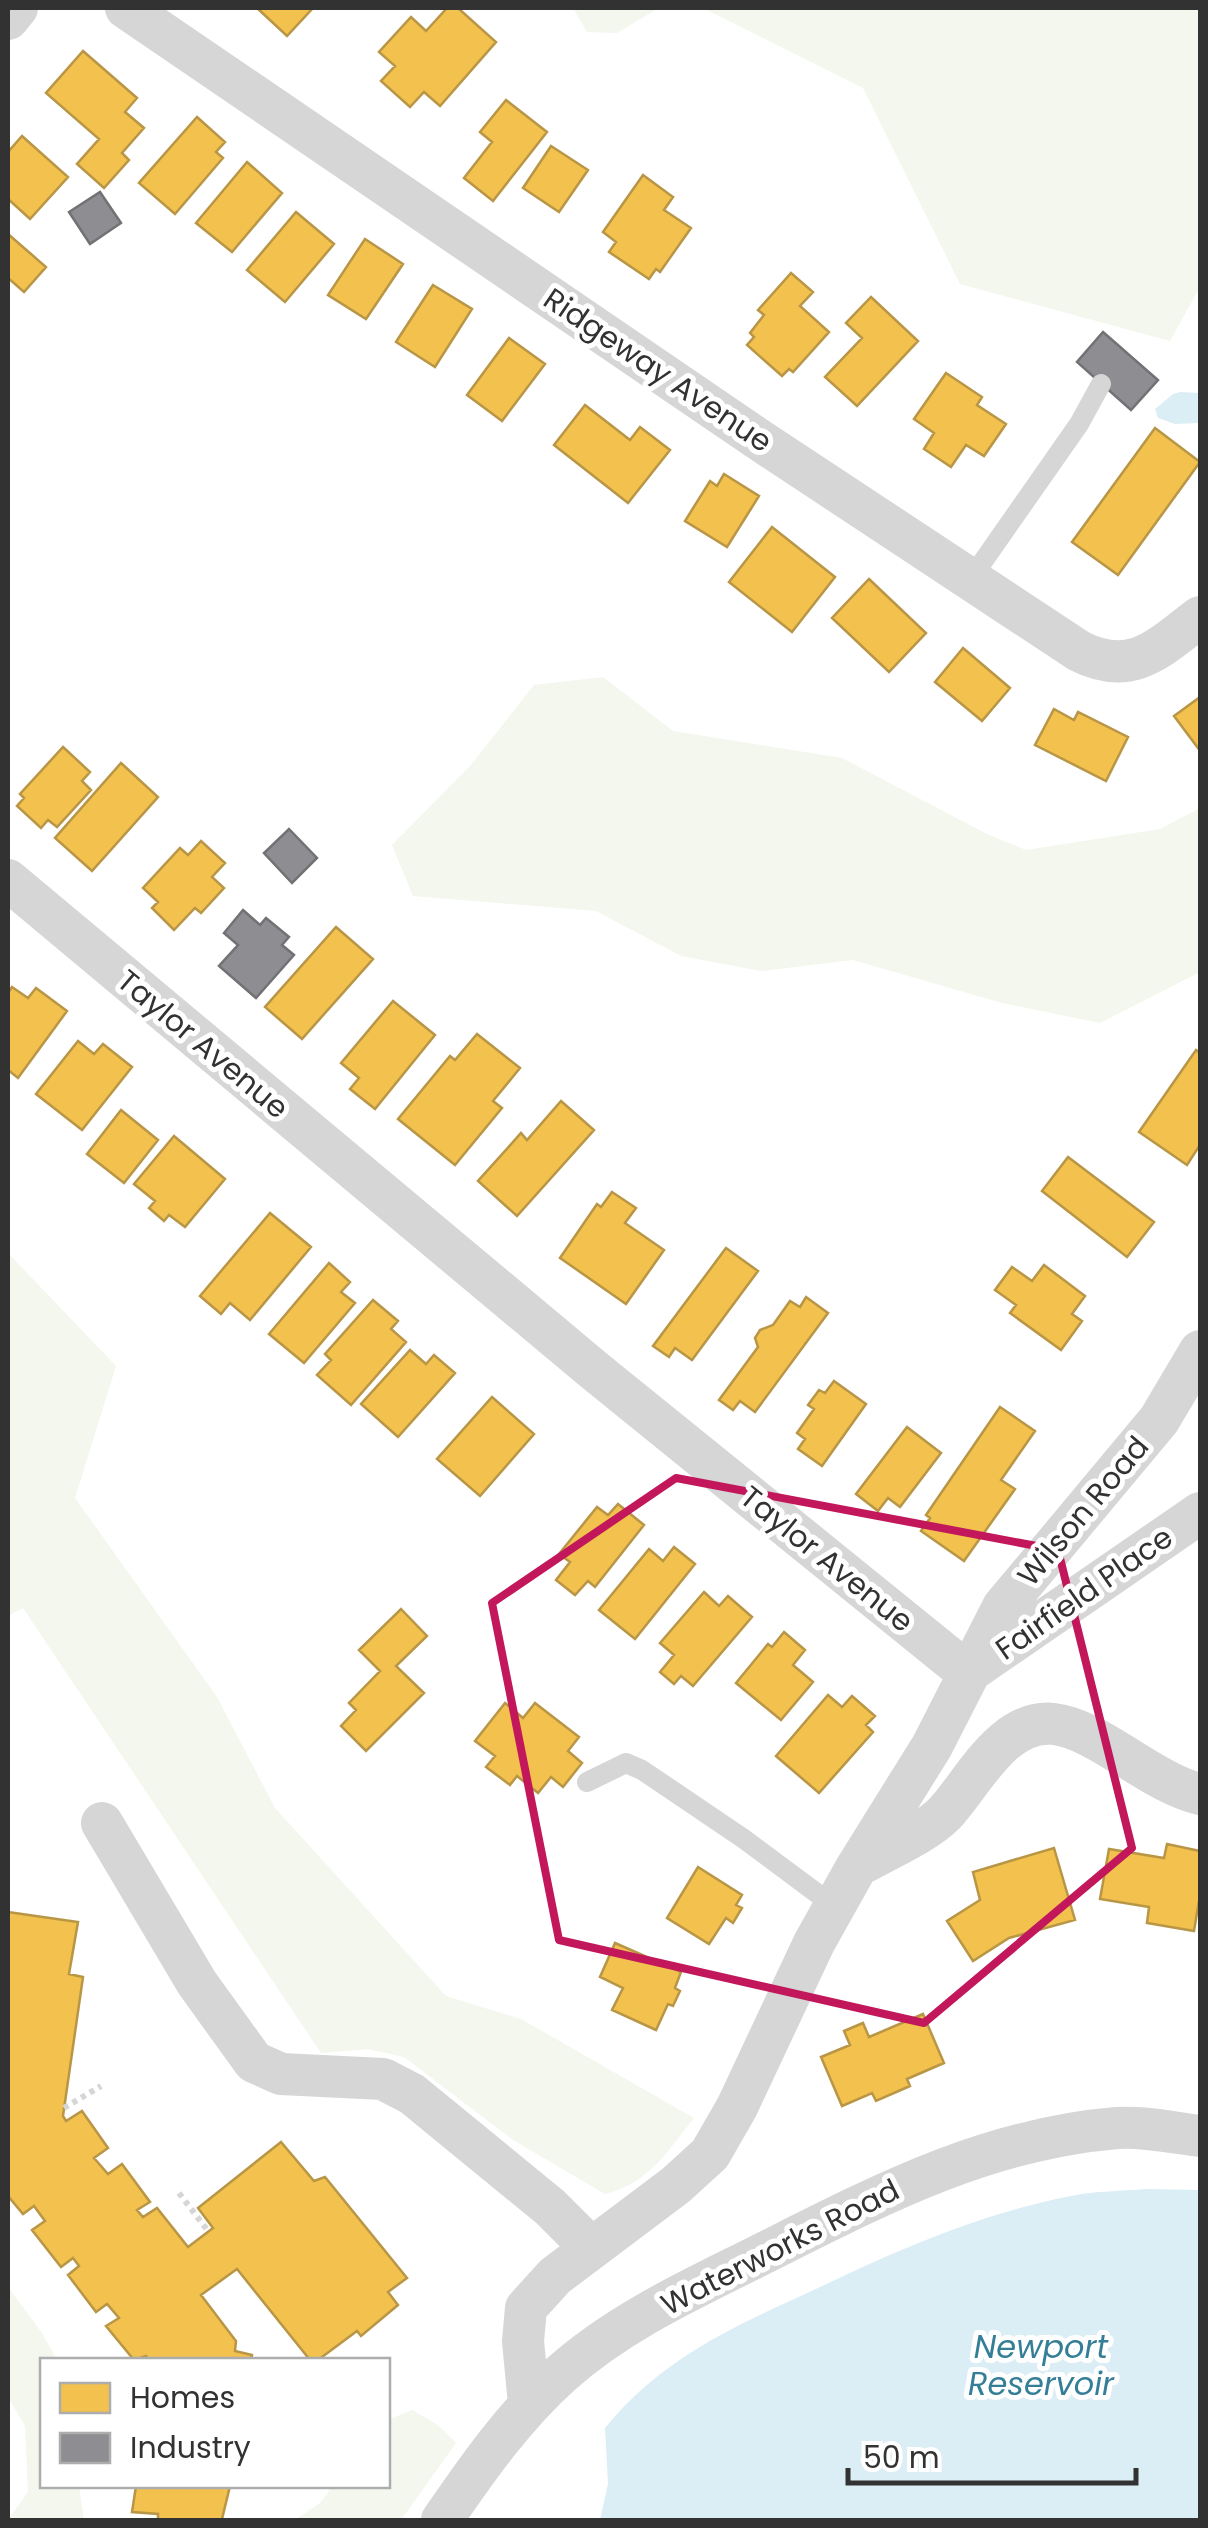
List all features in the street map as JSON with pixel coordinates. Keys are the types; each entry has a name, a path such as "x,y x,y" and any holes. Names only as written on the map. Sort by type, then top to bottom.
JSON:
{"street":[{"path":"8,19 18,8"},
{"name":"Ridgeway Avenue","path":"126,8 970,580 1099,662 1134,661 1148,655 1200,617"},
{"name":"Taylor Avenue","path":"8,880 595,1370 968,1673"},
{"name":"Wilson Road","path":"968,1673 1003,1607 1158,1420 1200,1350"},
{"name":"Fairfield Place","path":"968,1673 1200,1513"},
{"path":"529,2404 524,2342 526,2308 555,2276 676,2186 710,2154 737,2107 834,1906 932,1746 968,1673"},
{"path":"856,1868 944,1815 959,1792 1006,1740 1029,1727 1054,1724 1089,1737 1142,1769 1200,1794"},
{"path":"102,1823 197,1983 254,2062 281,2074 382,2078 412,2094 550,2207 591,2248"},
{"name":"Waterworks Road","path":"442,2520 529,2404 619,2329 904,2183 986,2152 1070,2135 1121,2128 1200,2136"}],"lane":[{"path":"970,580 1079,424 1101,384"},
{"path":"587,1782 626,1763 642,1770 834,1906"}],"path":[{"path":"64,2108 100,2086"},
{"path":"179,2193 208,2232"}],"highlighted area":[{"path":"676,1478 1058,1550 1132,1848 924,2023 559,1940 492,1603"}],"shaded area":[{"path":"573,8 659,8 617,33 587,32"},
{"path":"703,8 1200,8 1200,287 1170,341 960,284 863,88"},
{"path":"603,677 673,731 842,758 987,834 1026,850 1160,829 1200,808 1200,972 1100,1023 1002,1003 853,960 761,971 681,956 596,911 413,896 392,845 470,766 534,685"},
{"path":"8,1253 116,1366 75,1498 217,1697 275,1808 446,1996 521,2019 694,2118 656,2165 634,2182 605,2194 513,2140 404,2057 368,2049 321,2053 23,1608 8,1616"},
{"path":"8,2287 56,2358 40,2358 40,2488 79,2488 84,2520 8,2520 28,2492 25,2426 8,2397"},
{"path":"412,2410 438,2425 456,2443 401,2520 295,2520 320,2503 331,2488 390,2488 390,2419"}],"water":[{"path":"1180,392 1200,393 1200,423 1175,424 1158,418 1155,409"},
{"name":"Newport Reservoir","path":"1147,2189 1200,2190 1200,2520 600,2520 608,2484 605,2428 652,2381 704,2345 850,2273 974,2222 1071,2196"}],"building: Homes":[{"path":"257,8 313,8 287,36"},
{"path":"447,8 458,8 496,42 440,106 424,92 410,107 381,81 395,66 379,52 411,17 426,31"},
{"path":"83,51 137,98 125,112 144,128 122,153 129,160 104,188 77,164 99,139 46,93"},
{"path":"506,100 547,132 493,201 464,178 492,142 480,132"},
{"path":"197,117 225,142 216,152 223,158 175,214 139,183"},
{"path":"22,136 68,177 30,219 8,199 8,152"},
{"path":"551,146 588,170 559,212 523,188"},
{"path":"247,162 282,193 232,252 196,223"},
{"path":"643,175 673,197 664,210 691,228 660,272 656,269 649,279 609,252 616,242 603,232"},
{"path":"296,212 334,244 285,302 247,270"},
{"path":"8,234 46,267 24,292 8,278"},
{"path":"365,239 403,264 366,319 328,295"},
{"path":"791,273 813,292 800,306 829,332 793,372 789,369 782,376 747,345 754,337 750,333 764,315 758,310"},
{"path":"433,285 472,309 435,367 396,342"},
{"path":"871,297 918,341 857,406 825,377 862,338 846,323"},
{"path":"509,338 545,364 502,421 467,395"},
{"path":"946,373 982,397 977,405 1006,424 984,456 966,445 951,467 924,449 934,433 914,419"},
{"path":"585,405 630,440 640,427 670,450 628,503 554,445"},
{"path":"1155,428 1200,462 1118,575 1072,542"},
{"path":"724,474 759,496 727,547 685,521 710,481 717,486"},
{"path":"772,527 835,577 792,632 729,582"},
{"path":"869,579 926,633 889,672 832,618"},
{"path":"963,648 1010,688 982,721 935,682"},
{"path":"1200,697 1200,746 1198,748 1174,716"},
{"path":"1054,709 1074,720 1078,712 1128,737 1106,781 1035,745"},
{"path":"63,747 90,772 82,781 91,790 57,827 48,820 41,828 17,806 24,798 20,794"},
{"path":"121,763 158,797 92,871 55,838"},
{"path":"201,841 225,863 212,877 224,888 201,913 195,908 174,930 152,908 158,902 143,888 180,848 188,855"},
{"path":"336,927 373,959 302,1039 265,1007"},
{"path":"12,987 28,998 36,988 67,1011 18,1078 8,1070 8,993"},
{"path":"393,1001 435,1035 375,1109 350,1089 359,1078 341,1063"},
{"path":"477,1034 520,1068 493,1101 502,1108 455,1165 398,1119 450,1056 455,1060"},
{"path":"78,1041 94,1054 103,1044 132,1067 82,1130 36,1094"},
{"path":"1196,1050 1200,1053 1200,1145 1187,1165 1139,1132"},
{"path":"561,1101 594,1130 517,1216 478,1181 521,1133 527,1140"},
{"path":"121,1110 158,1140 124,1183 87,1154"},
{"path":"174,1136 225,1179 185,1227 169,1215 164,1221 149,1208 155,1201 134,1184"},
{"path":"1068,1157 1154,1222 1127,1257 1042,1191"},
{"path":"612,1192 636,1208 625,1223 664,1250 626,1304 560,1258 597,1204 601,1207"},
{"path":"270,1213 311,1247 250,1320 230,1303 221,1314 200,1296"},
{"path":"726,1248 758,1271 692,1360 675,1348 669,1357 653,1346"},
{"path":"329,1263 350,1282 341,1292 355,1303 304,1363 269,1334"},
{"path":"1044,1265 1085,1296 1072,1314 1082,1321 1061,1350 1010,1313 1016,1305 995,1290 1012,1267 1032,1281"},
{"path":"806,1297 828,1313 755,1412 740,1401 733,1410 719,1400 758,1347 755,1338 760,1330 773,1325 790,1301 800,1307"},
{"path":"373,1300 398,1321 391,1329 406,1342 351,1405 317,1375 331,1360 325,1354"},
{"path":"410,1350 426,1364 434,1355 455,1373 398,1437 361,1404"},
{"path":"834,1381 866,1404 822,1466 798,1449 805,1439 797,1433 814,1409 808,1405 819,1390 825,1393"},
{"path":"492,1397 534,1434 480,1496 437,1459"},
{"path":"1000,1407 1035,1431 1001,1480 1015,1489 964,1561 921,1531 930,1518 926,1515"},
{"path":"907,1427 941,1453 900,1507 888,1498 878,1511 856,1494"},
{"path":"618,1504 644,1525 595,1587 588,1581 575,1595 556,1580 570,1562 559,1554 597,1507 608,1515"},
{"path":"674,1547 695,1564 635,1639 599,1610 649,1549 663,1561"},
{"path":"704,1592 719,1606 728,1596 752,1617 693,1686 681,1676 674,1684 660,1672 674,1655 660,1643"},
{"path":"401,1609 427,1636 396,1666 424,1693 366,1751 341,1726 356,1710 349,1703 380,1671 359,1650"},
{"path":"784,1632 805,1650 793,1665 813,1682 781,1720 736,1683 768,1644 772,1647"},
{"path":"828,1695 842,1707 852,1696 875,1716 866,1725 873,1732 819,1793 776,1756"},
{"path":"505,1703 523,1718 535,1703 579,1737 568,1751 582,1763 563,1787 551,1777 538,1793 517,1776 510,1785 486,1767 495,1756 475,1741"},
{"path":"1167,1844 1200,1851 1200,1895 1194,1931 1147,1923 1149,1907 1100,1899 1109,1849 1164,1858"},
{"path":"1054,1848 1075,1920 1009,1938 973,1961 947,1921 980,1900 973,1872"},
{"path":"698,1867 742,1895 736,1905 742,1908 733,1923 726,1918 709,1944 667,1918"},
{"path":"8,1912 78,1922 69,1974 83,1977 63,2116 66,2121 82,2111 108,2148 94,2158 108,2174 122,2164 150,2202 137,2210 143,2217 157,2208 188,2247 213,2228 198,2208 281,2142 314,2181 325,2177 407,2278 388,2292 398,2305 361,2336 357,2331 321,2358 308,2358 237,2269 201,2295 236,2341 235,2351 251,2358 132,2358 106,2326 119,2318 107,2304 96,2312 68,2275 79,2266 73,2258 61,2267 32,2230 45,2221 34,2206 23,2214 8,2196"},
{"path":"615,1943 681,1972 675,1988 680,1991 673,2006 668,2004 656,2030 612,2010 623,1988 600,1977"},
{"path":"923,2014 944,2063 907,2079 910,2086 876,2101 872,2093 842,2106 821,2057 850,2045 844,2031 863,2023 869,2037"},
{"path":"136,2488 230,2488 222,2519 158,2520 158,2514 132,2512"}],"building: Industry":[{"path":"100,192 121,223 90,244 69,212"},
{"path":"1103,332 1158,380 1131,410 1077,362"},
{"path":"289,829 317,858 292,883 264,853"},
{"path":"243,910 260,925 266,918 289,937 282,945 294,955 256,998 219,966 238,945 224,933"}]}
